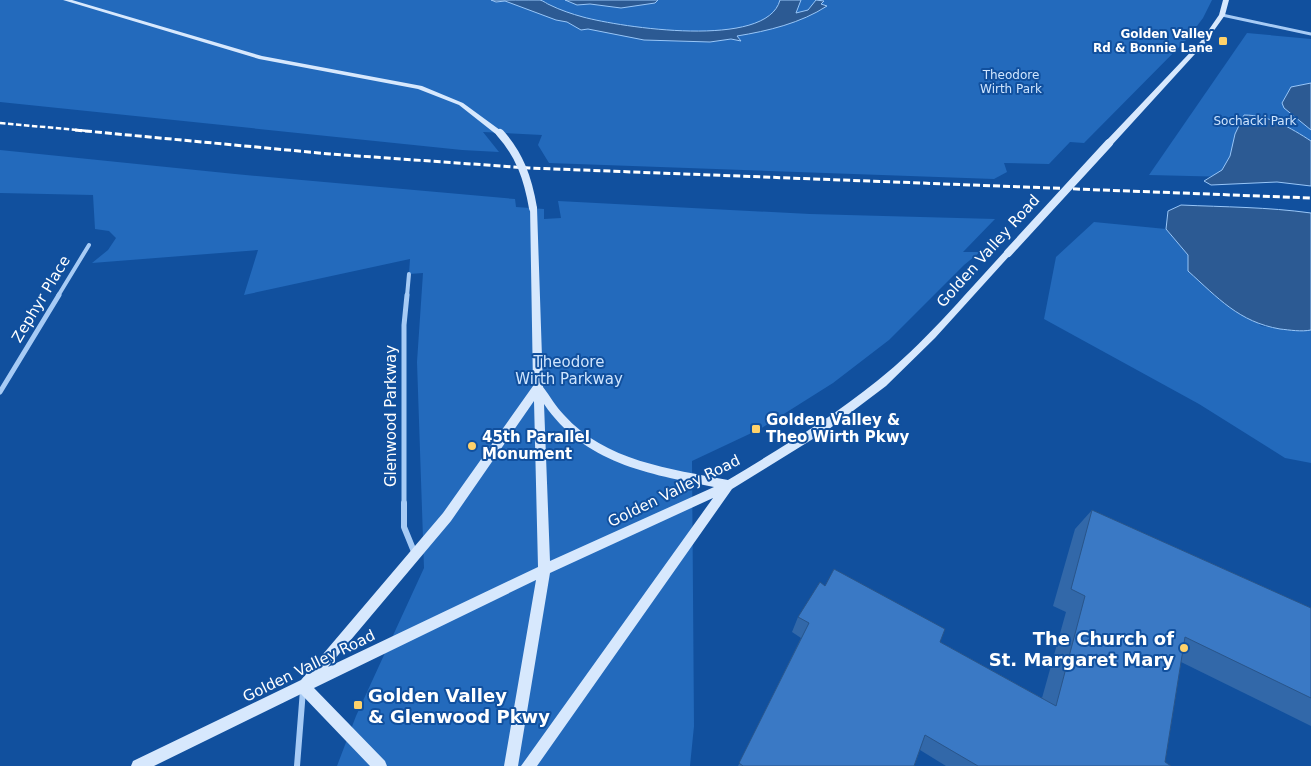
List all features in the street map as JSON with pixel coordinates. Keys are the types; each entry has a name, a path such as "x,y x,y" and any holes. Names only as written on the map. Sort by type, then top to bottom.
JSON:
{"street":[{"path":"66,0 261,58 420,87 461,104 500,133 520,158 529,180 533,208 544,570 511,766"},
{"name":"Golden Valley Road","path":"138,766 544,570 728,485 825,426 882,383 932,336 1203,42 1222,15 1226,0"},
{"path":"1222,15 1311,34"},
{"name":"Zephyr Place","path":"0,392 89,245"},
{"name":"Glenwood Parkway","path":"409,274 404,325 404,527 416,556"},
{"path":"528,766 728,485 655,470 614,457 589,443 561,419 538,386"},
{"path":"297,766 304,687 447,517 538,386"},
{"path":"304,687 380,766"}],"green space":[{"name":"Theodore Wirth Park","path":"0,0 1212,0 1203,18 1188,38 1084,143 1070,142 1049,164 1004,163 1007,172 994,179 549,163 538,145 542,135 483,132 499,152 462,150 0,102"},
{"name":"Sochacki Park","path":"1247,33 1311,39 1311,179 1149,175"},
{"name":"Theodore Wirth Parkway","path":"0,150 235,174 515,199 516,207 544,209 544,219 561,218 558,201 810,214 995,219 963,252 980,252 964,265 889,340 833,383 760,429 692,461 694,726 690,766 337,766 356,716 424,568 417,362 423,273 409,274 410,259 244,295 258,250 92,263 108,250 116,238 109,231 95,229 93,195 0,193"},
{"path":"1094,222 1166,229 1188,255 1261,326 1290,330 1311,330 1311,463 1285,458 1199,404 1044,319 1056,257"}],"shaded area":[{"path":"491,0 540,0 566,12 602,21 628,26 691,31 722,30 749,25 769,15 780,0 801,0 796,13 808,10 816,0 824,1 821,4 827,6 784,26 737,36 741,41 731,39 710,42 644,40 588,29 581,30 567,22 556,20 505,1 496,2"},
{"path":"565,0 658,0 655,3 621,8 590,4 577,5"},
{"path":"1311,83 1311,130 1284,108 1282,103 1291,87"},
{"path":"1244,115 1271,120 1288,127 1311,141 1311,186 1277,182 1211,185 1204,181 1222,170 1230,156 1235,134"},
{"path":"1181,205 1262,208 1311,213 1311,330 1280,329 1253,321 1230,308 1188,271 1188,255 1166,229 1168,211"}],"building":[{"name":"The Church of St. Margaret Mary","path":"1092,510 1311,608 1311,698 1185,637 1165,762 1171,766 978,766 925,735 914,766 743,766 739,763 809,623 798,617 820,582 825,586 834,569 945,629 940,642 1056,706 1085,596 1071,589"}],"railway":[{"path":"0,123 88,131"},
{"path":"75,130 330,154 529,168 1311,198"}],"place":[{"name":"Golden Valley Rd & Bonnie Lane","path":"1223,41"},
{"name":"Golden Valley & Theo Wirth Pkwy","path":"756,429"},
{"name":"45th Parallel Monument","path":"472,446"},
{"name":"The Church of St. Margaret Mary","path":"1184,648"},
{"name":"Golden Valley & Glenwood Pkwy","path":"358,705"}]}
